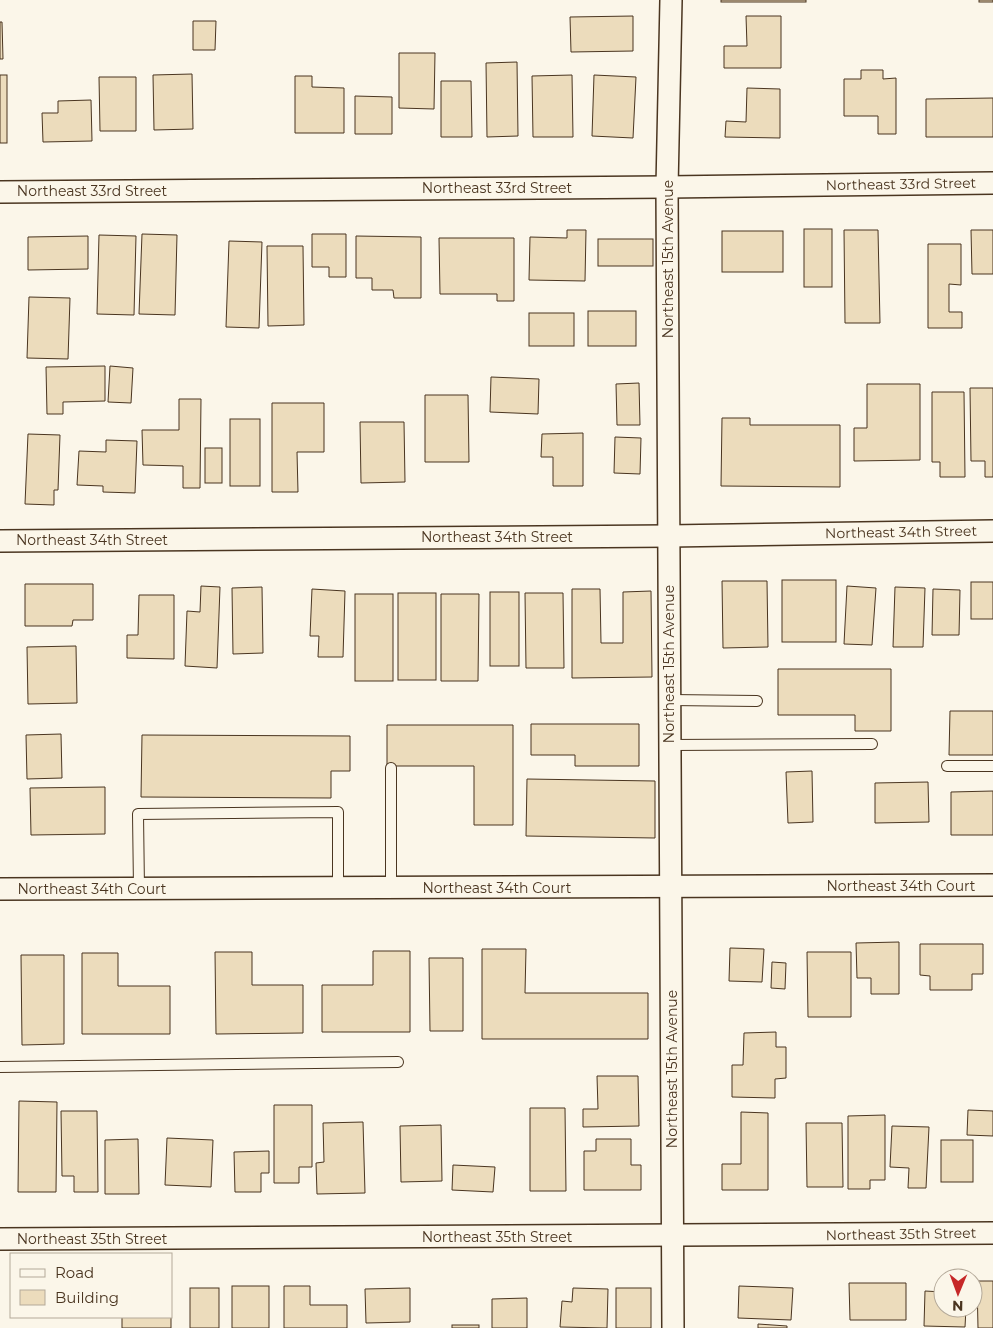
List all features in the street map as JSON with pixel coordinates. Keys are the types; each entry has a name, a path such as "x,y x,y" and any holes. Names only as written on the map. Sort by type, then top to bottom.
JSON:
{"street":[{"name":"Northeast 15th Avenue","path":"671,0 667,187 673,1328"},
{"name":"Northeast 33rd Street","path":"0,192 993,183"},
{"name":"Northeast 34th Street","path":"0,541 669,536 993,531"},
{"name":"Northeast 34th Court","path":"0,889 993,886"},
{"name":"Northeast 35th Street","path":"0,1239 993,1233"}],"lane":[{"path":"670,700 757,701"},
{"path":"670,745 872,744"},
{"path":"947,766 993,766"},
{"path":"391,768 391,888"},
{"path":"139,889 138,814 338,812 338,888"},
{"path":"0,1066 398,1062"}],"building":[{"path":"721,0 806,0 806,2 721,2"},
{"path":"979,0 993,0 993,2 979,2"},
{"path":"633,16 633,51 571,52 570,17"},
{"path":"746,16 781,16 781,68 724,68 724,46 747,46"},
{"path":"193,21 216,21 215,50 193,50"},
{"path":"0,22 2,22 3,59 0,59"},
{"path":"399,53 435,53 434,109 399,108"},
{"path":"517,62 518,136 487,137 486,63"},
{"path":"861,70 883,70 883,79 896,78 896,134 878,134 878,116 844,116 844,79 861,79"},
{"path":"192,74 193,129 154,130 153,75"},
{"path":"0,75 7,75 7,143 0,143"},
{"path":"572,75 573,137 533,137 532,76"},
{"path":"594,75 636,77 633,138 592,136"},
{"path":"295,76 312,76 312,87 344,88 344,133 295,133"},
{"path":"99,77 136,77 136,131 100,131"},
{"path":"441,81 471,81 472,137 441,137"},
{"path":"747,88 780,89 780,138 725,137 726,121 746,122"},
{"path":"355,96 392,97 392,134 355,134"},
{"path":"993,98 993,137 926,137 926,99"},
{"path":"91,100 92,141 43,142 42,113 58,113 58,101"},
{"path":"804,229 832,229 832,287 804,287"},
{"path":"567,230 586,230 585,281 529,280 530,237 567,238"},
{"path":"844,230 878,230 880,323 845,323"},
{"path":"971,230 993,230 993,274 972,274"},
{"path":"722,231 783,231 783,272 722,272"},
{"path":"142,234 177,235 175,315 139,314"},
{"path":"312,234 346,234 346,277 329,277 329,267 312,267"},
{"path":"99,235 136,236 134,315 97,314"},
{"path":"88,236 88,269 28,270 28,237"},
{"path":"356,236 421,237 421,298 394,298 393,290 372,290 372,278 356,278"},
{"path":"439,238 514,238 514,301 497,301 497,294 440,294"},
{"path":"598,239 653,239 653,266 598,266"},
{"path":"229,241 262,242 259,328 226,327"},
{"path":"928,244 961,244 961,285 949,284 949,312 962,312 962,328 928,328"},
{"path":"267,246 303,246 304,325 268,326"},
{"path":"29,297 70,298 68,359 27,358"},
{"path":"588,311 636,311 636,346 588,346"},
{"path":"529,313 574,313 574,346 529,346"},
{"path":"105,366 105,401 63,402 63,414 47,414 46,367"},
{"path":"110,366 133,368 131,403 108,402"},
{"path":"491,377 539,379 538,414 490,412"},
{"path":"639,383 640,425 617,425 616,384"},
{"path":"867,384 920,384 920,460 854,461 854,428 867,428"},
{"path":"970,388 993,388 993,477 985,477 985,461 971,461"},
{"path":"932,392 964,392 965,477 940,477 940,462 932,462"},
{"path":"425,395 468,395 469,462 425,462"},
{"path":"179,399 201,399 200,488 183,488 183,466 143,465 142,430 179,430"},
{"path":"272,403 324,403 324,452 297,452 298,492 272,492"},
{"path":"722,418 750,418 750,425 840,425 840,487 721,486"},
{"path":"230,419 260,419 260,486 230,486"},
{"path":"360,422 404,422 405,482 361,483"},
{"path":"583,433 583,486 553,486 553,457 541,457 542,434"},
{"path":"28,434 60,435 58,490 54,490 54,505 25,504"},
{"path":"615,437 641,438 640,474 614,473"},
{"path":"106,440 137,441 135,493 103,492 103,486 77,485 79,451 106,452"},
{"path":"205,448 222,448 222,483 205,483"},
{"path":"782,580 836,580 836,642 782,642"},
{"path":"722,581 767,581 768,647 723,648"},
{"path":"971,582 993,582 993,619 971,619"},
{"path":"25,584 93,584 93,620 73,620 72,626 25,626"},
{"path":"201,586 220,587 217,668 185,666 187,611 200,612"},
{"path":"847,586 876,588 872,645 844,644"},
{"path":"262,587 263,653 233,654 232,588"},
{"path":"895,587 925,588 923,647 893,647"},
{"path":"312,589 345,591 343,657 318,657 319,636 310,636"},
{"path":"572,589 600,589 601,643 623,643 623,592 651,591 652,677 572,678"},
{"path":"933,589 960,590 959,635 932,635"},
{"path":"490,592 519,592 519,666 490,666"},
{"path":"398,593 436,593 436,680 398,680"},
{"path":"525,593 563,593 564,668 526,668"},
{"path":"355,594 393,594 393,681 355,681"},
{"path":"441,594 479,594 478,681 441,681"},
{"path":"139,595 174,595 174,659 127,658 127,635 138,635"},
{"path":"76,646 77,703 28,704 27,647"},
{"path":"778,669 891,669 891,731 855,731 855,715 778,715"},
{"path":"950,711 993,711 993,755 949,755"},
{"path":"531,724 639,724 639,766 575,766 575,755 531,755"},
{"path":"387,725 513,725 513,825 474,825 474,766 387,766"},
{"path":"61,734 62,778 27,779 26,735"},
{"path":"142,735 350,736 350,771 331,771 331,798 141,797"},
{"path":"812,771 813,822 788,823 786,772"},
{"path":"527,779 655,781 655,838 526,836"},
{"path":"928,782 929,822 875,823 875,783"},
{"path":"105,787 105,834 31,835 30,788"},
{"path":"993,791 993,835 951,835 951,792"},
{"path":"899,942 899,994 871,994 871,978 857,978 856,943"},
{"path":"920,944 983,944 983,974 972,974 972,990 930,990 930,976 920,975"},
{"path":"730,948 764,949 762,982 729,981"},
{"path":"482,949 526,949 525,993 648,993 648,1039 482,1039"},
{"path":"373,951 410,951 410,1032 322,1032 322,985 373,985"},
{"path":"215,952 252,952 252,985 303,985 303,1033 216,1034"},
{"path":"807,952 851,952 851,1017 808,1017"},
{"path":"82,953 118,953 118,986 170,986 170,1034 82,1034"},
{"path":"21,955 64,955 64,1044 22,1045"},
{"path":"429,958 463,958 463,1031 430,1031"},
{"path":"772,962 786,963 785,989 771,988"},
{"path":"776,1032 776,1047 786,1047 786,1078 775,1079 775,1098 732,1097 732,1065 743,1065 744,1033"},
{"path":"597,1076 638,1076 639,1126 583,1127 583,1109 598,1109"},
{"path":"19,1101 57,1102 56,1192 18,1192"},
{"path":"274,1105 312,1105 312,1167 299,1167 299,1183 274,1183"},
{"path":"530,1108 565,1108 566,1191 530,1191"},
{"path":"968,1110 993,1111 993,1136 967,1135"},
{"path":"61,1111 97,1111 98,1192 74,1192 74,1176 62,1176"},
{"path":"741,1112 768,1113 768,1190 722,1190 722,1164 741,1164"},
{"path":"885,1115 885,1180 870,1180 870,1189 848,1189 848,1116"},
{"path":"363,1122 365,1193 317,1194 316,1163 324,1162 323,1123"},
{"path":"806,1123 842,1123 843,1187 807,1187"},
{"path":"441,1125 442,1181 401,1182 400,1126"},
{"path":"892,1126 929,1127 926,1188 908,1188 909,1168 890,1167"},
{"path":"167,1138 213,1140 211,1187 165,1185"},
{"path":"138,1139 139,1194 105,1194 105,1140"},
{"path":"596,1139 631,1139 631,1165 641,1165 641,1190 584,1190 584,1151 596,1151"},
{"path":"941,1140 973,1140 973,1182 941,1182"},
{"path":"269,1151 269,1173 261,1173 261,1192 235,1192 234,1152"},
{"path":"453,1165 495,1167 493,1192 452,1190"},
{"path":"983,1281 993,1281 993,1328 978,1328 978,1318 983,1318"},
{"path":"849,1283 906,1283 906,1320 850,1320"},
{"path":"232,1286 269,1286 269,1328 232,1328"},
{"path":"284,1286 310,1286 310,1305 347,1305 347,1328 284,1328"},
{"path":"739,1286 793,1288 791,1320 738,1318"},
{"path":"190,1288 219,1288 219,1328 190,1328"},
{"path":"410,1288 410,1322 366,1323 365,1289"},
{"path":"573,1288 608,1289 607,1328 560,1327 562,1301 572,1302"},
{"path":"616,1288 651,1288 651,1328 616,1328"},
{"path":"925,1291 933,1291 933,1318 965,1318 965,1327 924,1326"},
{"path":"527,1298 527,1328 492,1328 492,1299"},
{"path":"122,1318 171,1318 171,1328 122,1328"},
{"path":"758,1324 787,1326 787,1328 758,1328"},
{"path":"452,1325 479,1325 479,1328 452,1328"}]}
